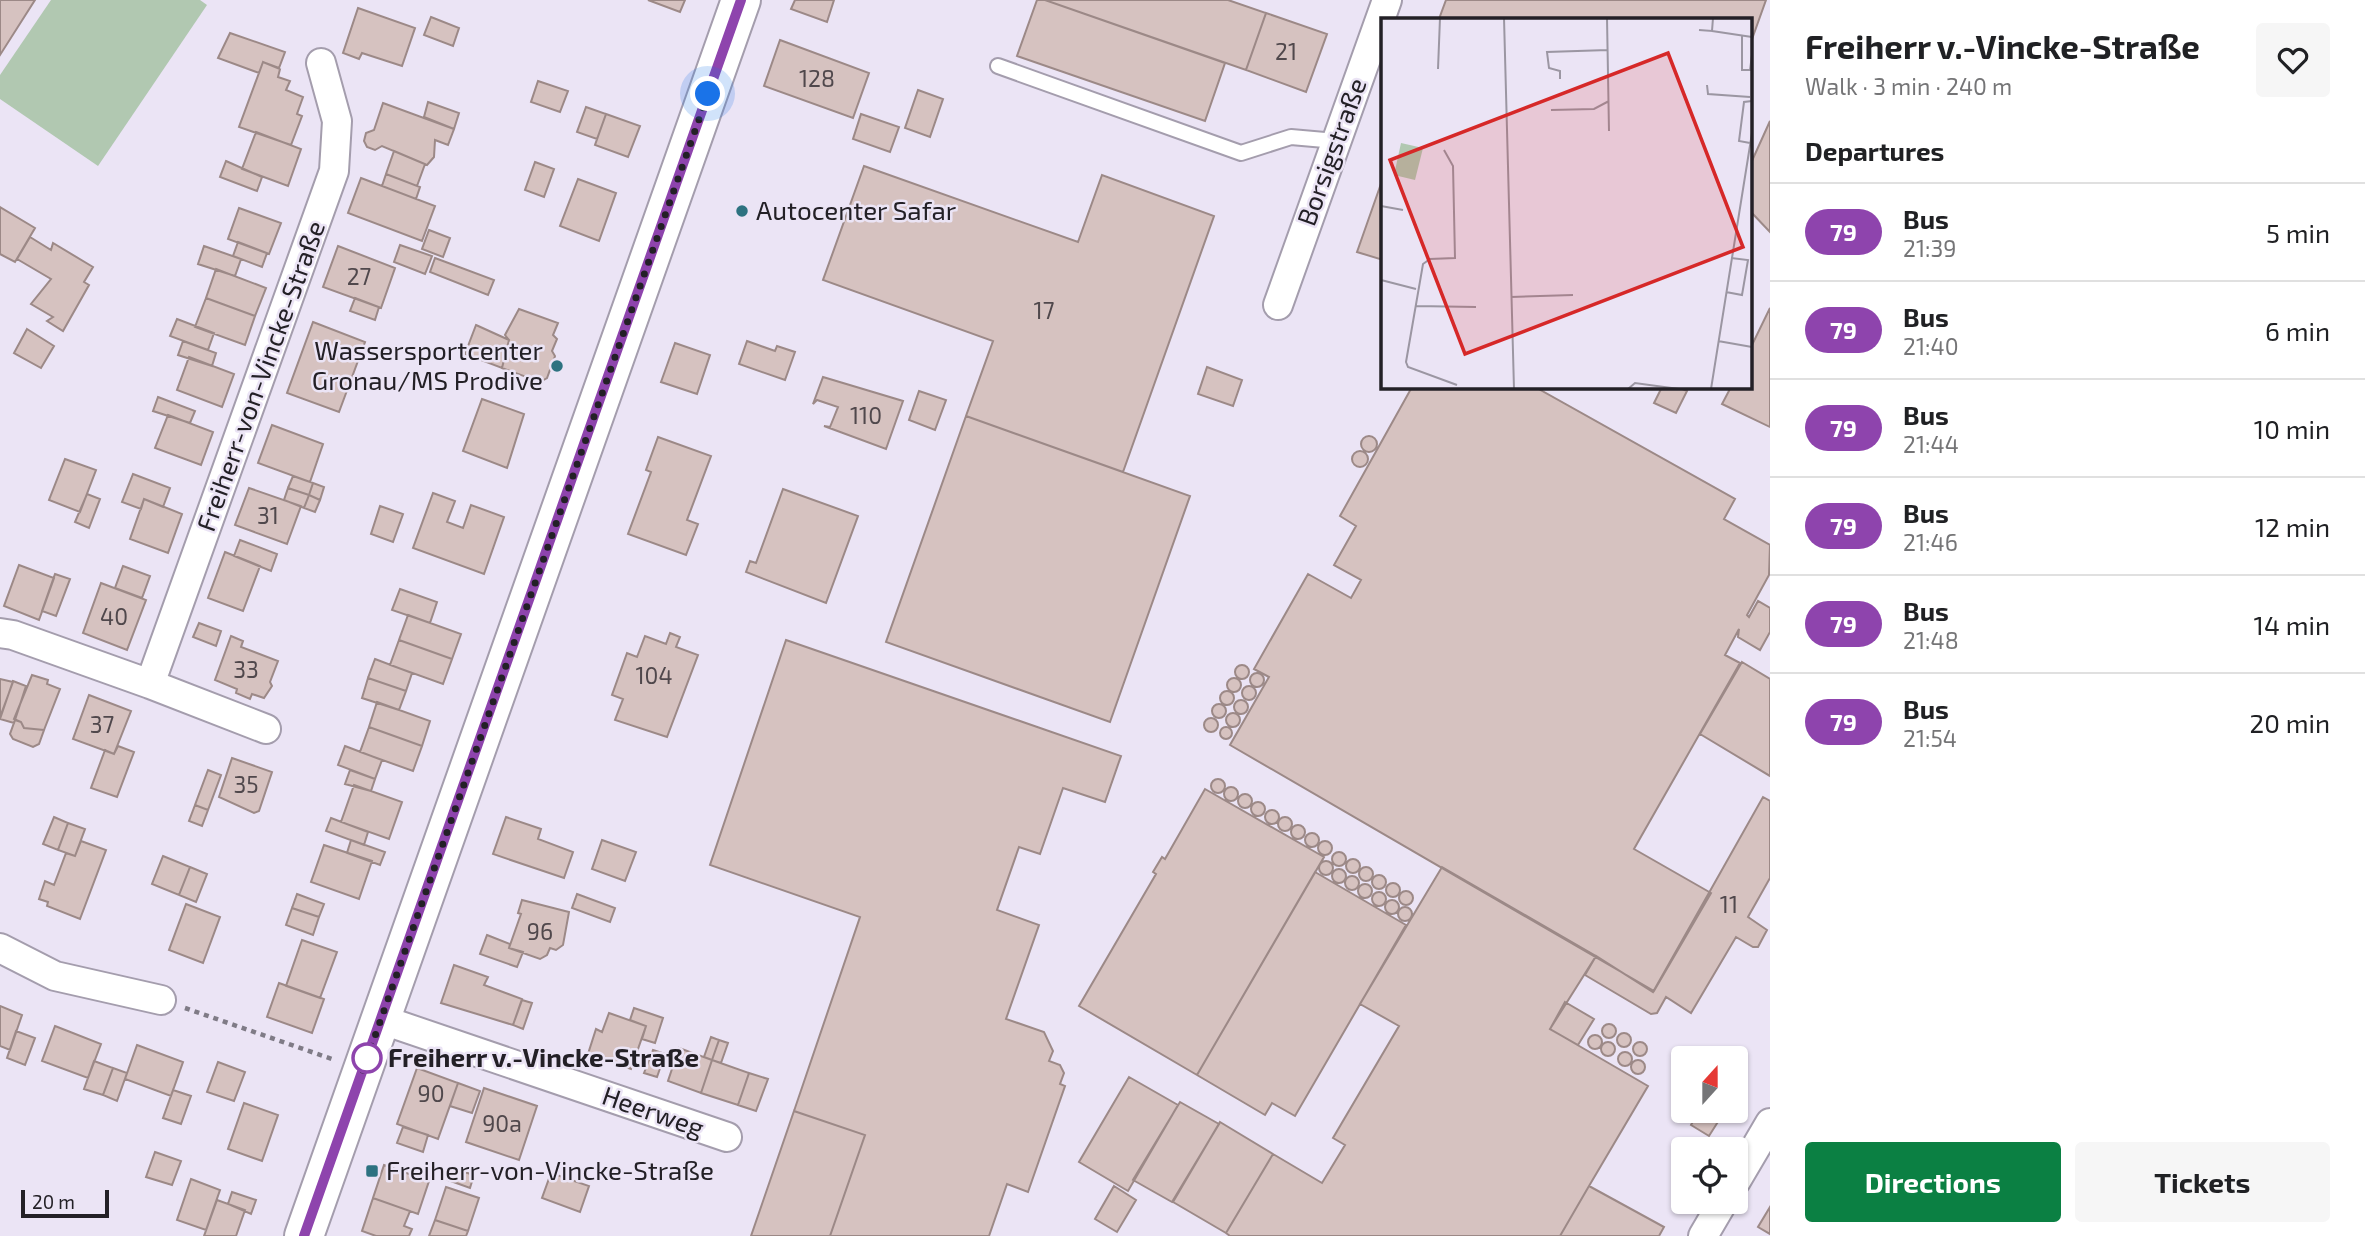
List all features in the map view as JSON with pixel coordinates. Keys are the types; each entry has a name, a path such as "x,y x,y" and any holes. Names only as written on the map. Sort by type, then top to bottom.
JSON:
{"street":[{"path":"304,1236 741,0"},
{"name":"Borsigstraße","path":"1278,305 1387,0"},
{"name":"Freiherr-von-Vincke-Straße","path":"149,684 334,171 337,121 321,63"},
{"path":"0,633 13,635 149,684 266,729"},
{"path":"0,948 55,976 162,1000"},
{"name":"Heerweg","path":"380,1019 727,1137"},
{"path":"1748,1161 1770,1123"},
{"path":"1703,1236 1716,1214"}],"lane":[{"path":"998,66 1241,153 1292,137 1336,141"}],"path":[{"path":"162,1000 363,1070"}],"green space":[{"path":"51,0 200,0 207,5 98,166 0,99 0,75"}],"building":[{"path":"0,0 35,0 0,55"},
{"path":"648,0 685,0 680,12"},
{"path":"795,0 834,0 827,22 791,9"},
{"path":"1037,0 1045,0 1225,63 1205,121 1017,56"},
{"path":"1045,0 1228,0 1266,13 1246,70"},
{"path":"1446,0 1766,0 1752,39 1752,18 1439,18"},
{"path":"358,8 415,28 402,66 362,53 359,59 343,53"},
{"path":"1266,13 1327,34 1306,92 1246,70"},
{"path":"431,17 459,28 453,46 424,35"},
{"path":"230,33 285,52 279,68 263,62 259,73 218,58"},
{"path":"780,40 869,73 853,118 764,86"},
{"path":"263,62 280,69 278,77 290,81 286,90 303,97 297,114 302,116 291,145 239,127"},
{"path":"538,81 568,91 560,112 531,102"},
{"path":"918,90 943,99 930,137 905,128"},
{"path":"428,102 459,113 454,129 424,117"},
{"path":"383,103 454,129 448,145 435,140 434,157 427,165 382,146 375,150 367,147 364,141 366,133 374,130"},
{"path":"586,107 606,114 597,139 577,132"},
{"path":"606,114 640,126 628,157 595,145"},
{"path":"861,114 899,127 890,152 853,139"},
{"path":"1770,121 1770,232 1752,213 1752,161"},
{"path":"256,132 301,149 288,186 242,169"},
{"path":"394,151 425,164 417,186 386,174"},
{"path":"226,161 262,177 257,191 220,177"},
{"path":"535,162 554,169 544,197 525,190"},
{"path":"864,166 1078,242 1102,175 1214,216 1123,472 966,416 993,341 823,280"},
{"path":"386,174 420,187 416,199 382,186"},
{"path":"361,178 435,206 422,241 348,213"},
{"path":"578,179 616,193 599,241 560,226"},
{"path":"1381,184 1381,259 1357,252"},
{"path":"0,207 35,228 15,262 0,254"},
{"path":"239,208 281,223 269,254 228,239"},
{"path":"429,230 450,238 443,257 422,249"},
{"path":"30,237 51,250 53,243 93,267 84,282 89,285 63,331 47,321 53,317 31,304 51,279 17,259"},
{"path":"238,242 267,253 262,267 233,256"},
{"path":"400,245 432,256 425,274 394,262"},
{"path":"204,246 241,259 235,276 198,264"},
{"path":"338,246 395,268 381,308 323,287"},
{"path":"435,258 494,280 488,295 430,272"},
{"path":"216,269 266,288 255,316 206,298"},
{"path":"206,298 255,316 245,345 195,327"},
{"path":"355,298 379,307 375,320 350,311"},
{"path":"1770,308 1770,427 1722,404 1730,388 1752,388 1752,345"},
{"path":"519,309 558,323 553,335 557,339 552,351 555,356 547,378 540,382 502,368 509,340 505,335"},
{"path":"177,319 214,333 208,350 170,336"},
{"path":"313,322 365,342 339,412 287,393"},
{"path":"476,325 509,340 502,368 465,354"},
{"path":"27,329 54,346 41,368 14,353"},
{"path":"183,341 216,353 212,366 178,355"},
{"path":"747,341 775,351 777,346 795,352 785,380 739,364"},
{"path":"675,343 710,355 697,394 661,382"},
{"path":"189,357 234,374 222,407 177,390"},
{"path":"1207,367 1242,380 1233,406 1198,394"},
{"path":"823,377 903,401 886,449 824,426 830,427 838,407 817,400 813,404"},
{"path":"1411,388 1537,388 1735,499 1724,519 1770,545 1769,575 1747,615 1749,617 1758,601 1770,608 1770,632 1760,650 1738,637 1739,629 1725,655 1740,663 1634,849 1711,893 1654,991 1230,745 1269,677 1254,669 1308,574 1351,598 1361,580 1334,565 1356,526 1340,516"},
{"path":"1662,388 1680,388 1687,391 1676,413 1654,403"},
{"path":"919,391 946,400 935,430 909,420"},
{"path":"158,397 195,411 190,423 153,411"},
{"path":"482,399 524,414 507,468 463,451"},
{"path":"168,415 213,432 201,465 155,448"},
{"path":"966,416 1190,496 1110,722 886,642"},
{"path":"272,425 323,444 310,482 258,463"},
{"path":"1369,436 1377,444 1369,452 1361,444"},
{"path":"658,437 711,456 687,520 698,524 686,555 628,534 651,472 646,470"},
{"path":"1360,451 1368,459 1360,467 1352,459"},
{"path":"65,459 96,470 80,512 49,500"},
{"path":"133,474 170,488 163,507 144,499 141,509 122,502"},
{"path":"293,476 313,483 309,495 288,488"},
{"path":"313,483 324,487 320,500 309,495"},
{"path":"249,488 301,506 287,544 235,525"},
{"path":"288,488 309,495 304,508 284,500"},
{"path":"783,489 858,516 826,603 746,572 750,561 756,563"},
{"path":"433,493 455,501 447,522 463,528 471,505 504,517 484,574 413,548"},
{"path":"87,494 100,499 89,528 75,522"},
{"path":"309,495 320,500 315,512 304,508"},
{"path":"144,499 182,514 168,553 130,539"},
{"path":"380,506 403,514 393,542 371,534"},
{"path":"240,540 277,554 271,571 234,556"},
{"path":"225,552 260,566 243,611 208,598"},
{"path":"19,565 54,578 39,620 4,606"},
{"path":"123,566 150,576 142,598 115,588"},
{"path":"55,574 70,579 56,616 42,611"},
{"path":"101,583 146,600 127,650 83,633"},
{"path":"400,589 437,602 430,623 392,610"},
{"path":"408,615 461,634 452,659 399,640"},
{"path":"199,623 221,631 216,646 193,637"},
{"path":"670,633 680,637 676,647 698,655 667,737 615,720 623,699 612,695 627,653 637,657 645,636 666,644"},
{"path":"231,636 243,641 241,647 278,661 270,682 272,686 264,698 252,694 250,699 236,693 237,689 215,680"},
{"path":"399,640 452,659 443,684 390,665"},
{"path":"786,640 1121,756 1105,802 1063,788 1040,854 1019,847 997,910 1039,925 1006,1019 1044,1032 1053,1051 1049,1061 1060,1065 1064,1073 1060,1084 1065,1086 1028,1192 1007,1184 989,1236 830,1236 865,1135 794,1111 860,917 710,865"},
{"path":"375,659 412,673 406,691 368,678"},
{"path":"1742,662 1770,679 1770,776 1700,734"},
{"path":"1242,665 1247,667 1247,677 1242,679 1237,677 1235,672 1237,667"},
{"path":"1257,673 1262,675 1262,685 1257,687 1252,685 1250,680 1252,675"},
{"path":"32,675 48,680 47,684 60,689 44,730 24,728 21,722 14,719"},
{"path":"368,678 406,691 399,710 362,698"},
{"path":"1234,678 1239,680 1239,690 1234,692 1229,690 1227,685 1229,680"},
{"path":"0,679 13,682 0,717"},
{"path":"13,681 26,686 14,723 0,719"},
{"path":"1249,686 1254,688 1254,698 1249,700 1244,698 1242,693 1244,688"},
{"path":"1227,691 1232,693 1232,703 1227,705 1222,703 1220,698 1222,693"},
{"path":"89,695 131,711 114,754 73,739"},
{"path":"1241,700 1246,702 1246,712 1241,714 1236,712 1234,707 1236,702"},
{"path":"377,702 430,721 422,746 369,727"},
{"path":"1219,704 1224,706 1224,716 1219,718 1214,716 1212,711 1214,706"},
{"path":"1233,713 1238,715 1238,725 1233,727 1228,725 1226,720 1228,715"},
{"path":"1211,718 1216,720 1216,730 1211,732 1206,730 1204,725 1206,720"},
{"path":"15,720 21,722 24,728 44,730 39,744 33,747 13,739 10,734"},
{"path":"369,727 422,746 413,771 360,752"},
{"path":"1221,728 1231,728 1231,738 1221,738"},
{"path":"118,746 134,752 117,797 91,788 105,750 114,754"},
{"path":"345,746 382,760 375,779 338,765"},
{"path":"232,758 272,772 259,811 254,813 219,797"},
{"path":"208,770 221,775 208,810 195,805"},
{"path":"350,770 375,779 371,791 345,784"},
{"path":"1218,779 1223,781 1223,791 1218,793 1213,791 1211,786 1213,781"},
{"path":"354,785 402,802 389,839 341,822"},
{"path":"1231,787 1236,789 1236,799 1231,801 1226,799 1224,794 1226,789"},
{"path":"1205,789 1324,857 1197,1075 1079,1006 1156,874 1153,872 1162,857 1165,859"},
{"path":"1245,794 1250,796 1250,806 1245,808 1240,806 1238,801 1240,796"},
{"path":"1763,797 1770,801 1770,878 1748,917 1767,930 1758,947 1736,937 1691,1013 1666,997 1657,1013 1651,1014 1585,975 1596,956 1653,992"},
{"path":"1258,802 1263,804 1263,814 1258,816 1253,814 1251,809 1253,804"},
{"path":"195,805 208,810 202,826 189,821"},
{"path":"1272,810 1277,812 1277,822 1272,824 1267,822 1265,817 1267,812"},
{"path":"54,817 68,823 58,850 43,844"},
{"path":"506,817 541,829 538,839 573,852 564,878 493,854"},
{"path":"1285,817 1290,819 1290,829 1285,831 1280,829 1278,824 1280,819"},
{"path":"331,818 368,832 364,845 326,831"},
{"path":"68,823 85,829 75,856 58,850"},
{"path":"1298,825 1303,827 1303,837 1298,839 1293,837 1291,832 1293,827"},
{"path":"1312,833 1317,835 1317,845 1312,847 1307,845 1305,840 1307,835"},
{"path":"351,840 385,852 380,865 347,853"},
{"path":"602,840 636,852 625,881 592,869"},
{"path":"81,841 106,850 80,919 47,906 48,902 39,899 45,881 54,885 66,853 75,856"},
{"path":"1325,841 1330,843 1330,853 1325,855 1320,853 1318,848 1320,843"},
{"path":"324,845 372,861 359,899 311,882"},
{"path":"1339,852 1344,854 1344,864 1339,866 1334,864 1332,859 1334,854"},
{"path":"163,856 190,867 179,895 152,884"},
{"path":"1353,859 1358,861 1358,871 1353,873 1348,871 1346,866 1348,861"},
{"path":"1326,861 1331,863 1331,873 1326,875 1321,873 1319,868 1321,863"},
{"path":"190,867 207,874 196,902 179,895"},
{"path":"1366,867 1371,869 1371,879 1366,881 1361,879 1359,874 1361,869"},
{"path":"1442,867 1596,956 1550,1029 1648,1086 1560,1236 1230,1236 1226,1233 1273,1154 1322,1183 1345,1145 1333,1138 1399,1026 1360,1004"},
{"path":"1339,869 1344,871 1344,881 1339,883 1334,881 1332,876 1334,871"},
{"path":"1315,872 1406,925 1295,1116 1272,1103 1265,1115 1197,1075"},
{"path":"1379,875 1384,877 1384,887 1379,889 1374,887 1372,882 1374,877"},
{"path":"1352,876 1357,878 1357,888 1352,890 1347,888 1345,883 1347,878"},
{"path":"1393,883 1398,885 1398,895 1393,897 1388,895 1386,890 1388,885"},
{"path":"1365,884 1370,886 1370,896 1365,898 1360,896 1358,891 1360,886"},
{"path":"1406,891 1411,893 1411,903 1406,905 1401,903 1399,898 1401,893"},
{"path":"1379,892 1384,894 1384,904 1379,906 1374,904 1372,899 1374,894"},
{"path":"297,894 324,904 319,917 292,908"},
{"path":"577,894 615,908 610,922 572,908"},
{"path":"522,900 569,912 563,945 556,950 550,948 547,955 540,959 509,948 521,914 518,913"},
{"path":"1392,900 1397,902 1397,912 1392,914 1387,912 1385,907 1387,902"},
{"path":"186,904 220,917 203,963 169,950"},
{"path":"1405,907 1410,909 1410,919 1405,921 1400,919 1398,914 1400,909"},
{"path":"292,908 319,917 313,935 286,925"},
{"path":"487,935 510,944 509,948 523,952 517,967 480,954"},
{"path":"302,940 337,952 320,998 286,986"},
{"path":"454,965 488,977 484,985 522,999 513,1025 441,1003"},
{"path":"279,983 324,999 312,1033 267,1017"},
{"path":"522,1000 532,1003 523,1029 513,1025"},
{"path":"1565,1002 1594,1019 1578,1045 1550,1029"},
{"path":"0,1006 22,1015 10,1050 0,1046"},
{"path":"634,1008 663,1018 655,1043 642,1039 646,1026 630,1020"},
{"path":"609,1013 646,1026 631,1069 588,1054 596,1029 602,1032"},
{"path":"1609,1024 1614,1026 1614,1036 1609,1038 1604,1036 1602,1031 1604,1026"},
{"path":"55,1026 101,1044 88,1078 42,1061"},
{"path":"16,1031 35,1038 25,1065 7,1058"},
{"path":"1624,1033 1629,1035 1629,1045 1624,1047 1619,1045 1617,1040 1619,1035"},
{"path":"1595,1035 1600,1037 1600,1047 1595,1049 1590,1047 1588,1042 1590,1037"},
{"path":"711,1037 719,1040 712,1060 704,1057"},
{"path":"719,1040 728,1043 721,1063 712,1060"},
{"path":"1608,1042 1613,1044 1613,1054 1608,1056 1603,1054 1601,1049 1603,1044"},
{"path":"1640,1042 1645,1044 1645,1054 1640,1056 1635,1054 1633,1049 1635,1044"},
{"path":"137,1045 183,1062 171,1096 125,1079"},
{"path":"679,1048 712,1060 701,1093 668,1081"},
{"path":"653,1050 665,1054 657,1077 644,1073"},
{"path":"1625,1052 1630,1054 1630,1064 1625,1066 1620,1064 1618,1059 1620,1054"},
{"path":"712,1060 749,1073 738,1105 701,1093"},
{"path":"1638,1060 1643,1062 1643,1072 1638,1074 1633,1072 1631,1067 1633,1062"},
{"path":"94,1061 113,1068 103,1095 84,1089"},
{"path":"218,1062 245,1072 234,1101 207,1092"},
{"path":"113,1068 127,1073 117,1101 103,1095"},
{"path":"417,1068 458,1083 438,1139 397,1124"},
{"path":"749,1073 768,1079 756,1111 738,1105"},
{"path":"1129,1077 1178,1105 1128,1191 1079,1162"},
{"path":"458,1083 480,1091 472,1113 450,1106"},
{"path":"484,1088 537,1106 519,1160 466,1142"},
{"path":"173,1090 191,1096 181,1124 163,1118"},
{"path":"1180,1102 1219,1124 1172,1202 1133,1180"},
{"path":"244,1103 278,1115 262,1161 228,1149"},
{"path":"794,1111 865,1135 830,1236 751,1236"},
{"path":"1220,1122 1273,1154 1226,1233 1173,1202"},
{"path":"1692,1124 1717,1124 1709,1136"},
{"path":"403,1127 428,1135 423,1152 397,1143"},
{"path":"155,1152 181,1161 172,1185 146,1177"},
{"path":"384,1165 429,1181 418,1214 373,1198"},
{"path":"451,1168 474,1175 470,1188 448,1180"},
{"path":"551,1173 589,1186 580,1212 542,1198"},
{"path":"191,1179 220,1190 206,1230 177,1220"},
{"path":"1114,1186 1136,1200 1117,1232 1095,1219"},
{"path":"1589,1186 1664,1227 1659,1236 1560,1236"},
{"path":"446,1187 479,1198 468,1231 435,1220"},
{"path":"232,1192 256,1200 251,1214 228,1204"},
{"path":"373,1198 410,1211 404,1226 412,1229 409,1236 376,1236 362,1231"},
{"path":"217,1200 245,1210 236,1236 204,1236"},
{"path":"1770,1207 1770,1234 1758,1227"},
{"path":"435,1220 468,1231 466,1236 429,1236"}],"bus line":[{"name":"79","path":"304,1236 741,0"}],"place":[{"name":"Autocenter Safar","path":"742,211"},
{"name":"Wassersportcenter Gronau/MS Prodive","path":"557,366"},
{"name":"Freiherr v.-Vincke-Straße","path":"367,1058"},
{"name":"Freiherr-von-Vincke-Straße","path":"372,1171"}],"route":[{"path":"367,1058 363,1070 708,94"}]}
